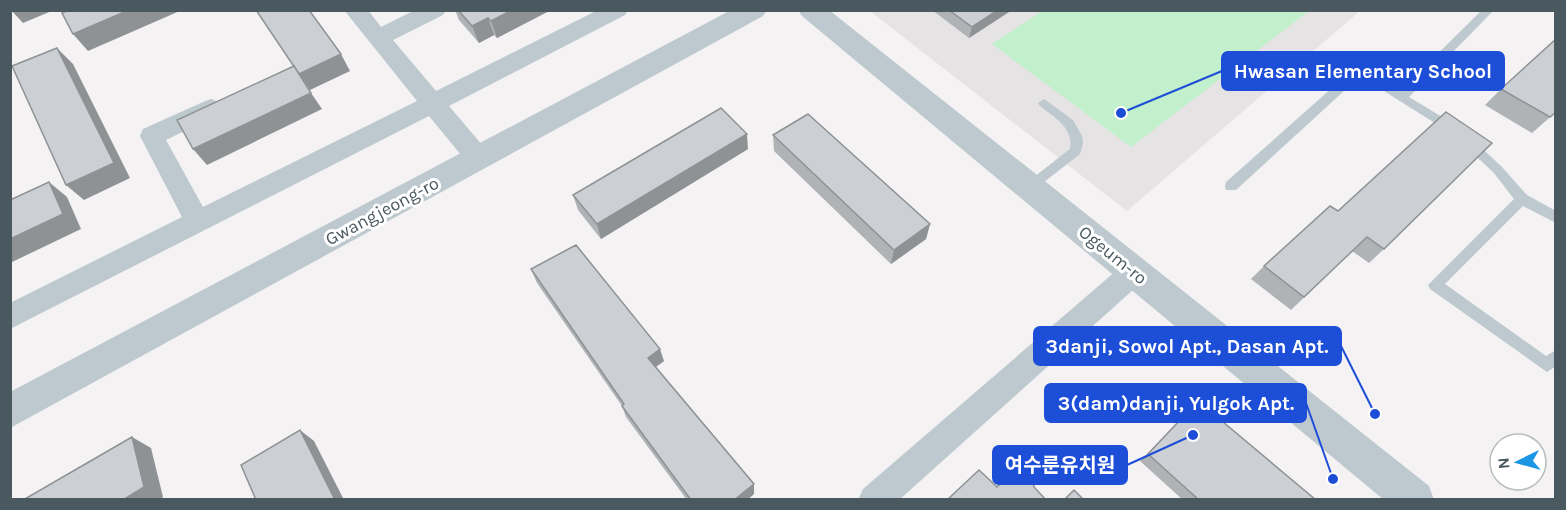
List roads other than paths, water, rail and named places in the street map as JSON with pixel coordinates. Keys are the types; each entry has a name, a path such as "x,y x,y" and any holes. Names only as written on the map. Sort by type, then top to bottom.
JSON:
{"street":[{"path":"355,10 479,159"},
{"path":"377,38 435,10"},
{"path":"10,317 617,10"},
{"name":"Gwangjeong-ro","path":"10,411 754,10"},
{"name":"Ogeum-ro","path":"811,10 1415,500"},
{"path":"198,222 152,136 234,96"},
{"path":"874,500 1134,272"}],"lane":[{"path":"1401,98 1489,10"},
{"path":"1231,186 1355,74 1377,81 1456,130 1498,170 1522,199 1556,218"},
{"path":"1030,188 1076,151 1079,142 1077,131 1044,103"},
{"path":"1522,199 1435,285 1547,365 1556,356"}],"place":[{"name":"Hwasan Elementary School","path":"1121,113"},
{"name":"3danji, Sowol Apt., Dasan Apt.","path":"1375,414"},
{"name":"여수룬유치원","path":"1193,435"},
{"name":"3(dam)danji, Yulgok Apt.","path":"1333,479"}]}
